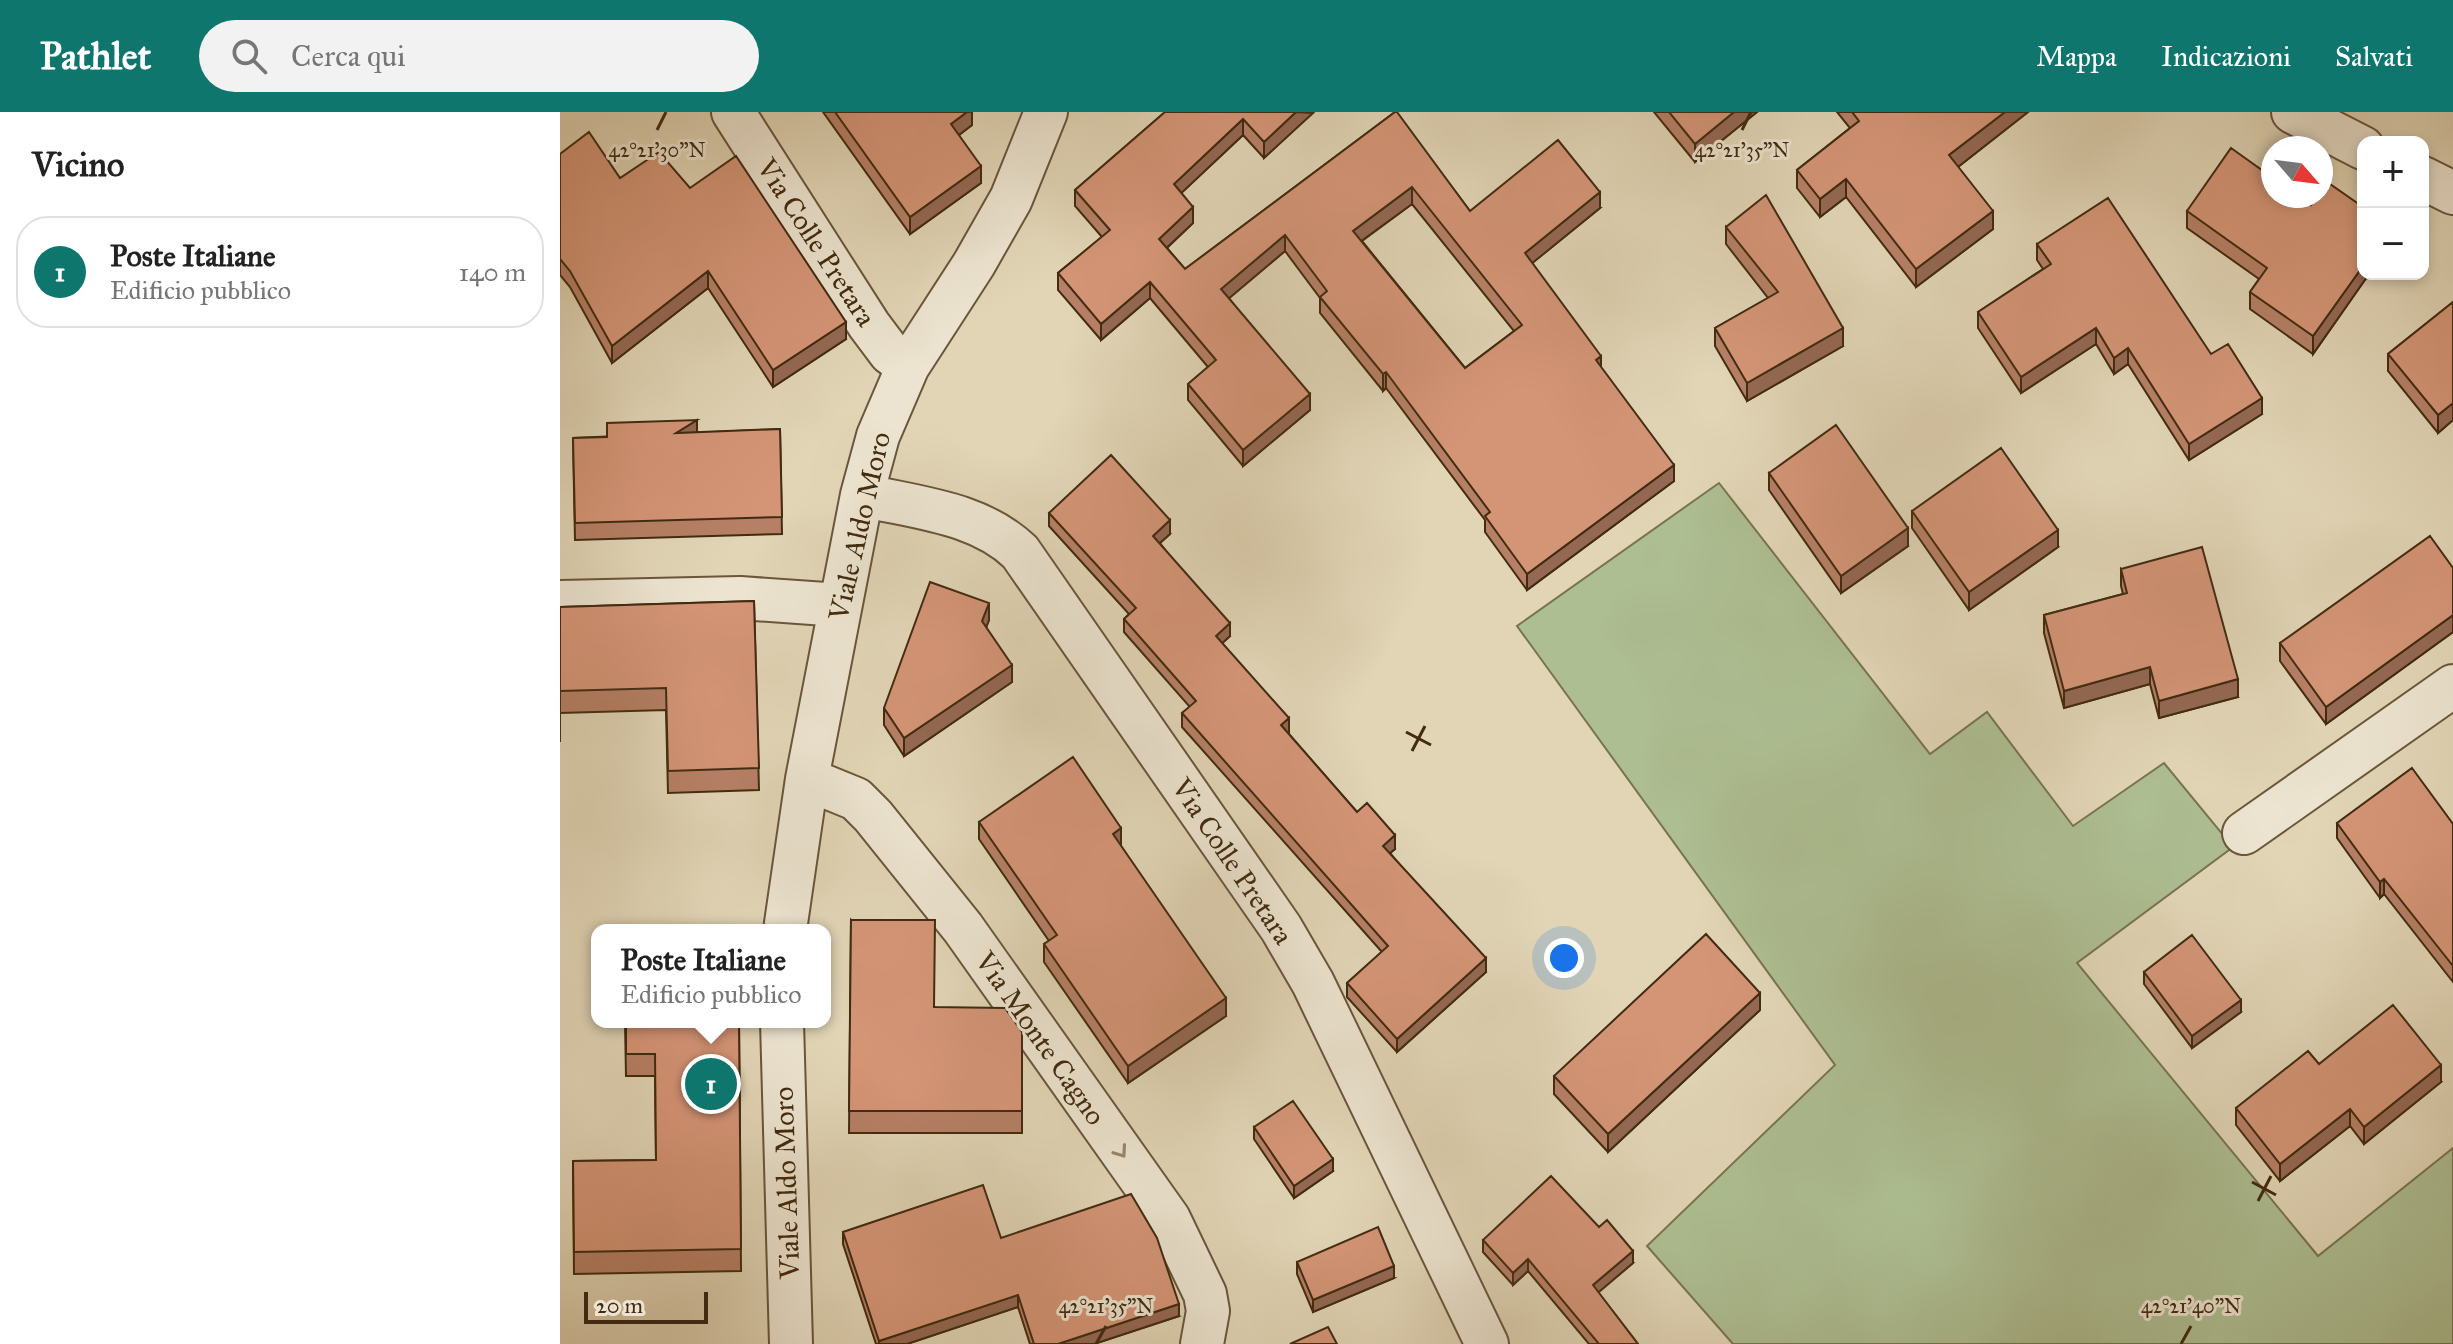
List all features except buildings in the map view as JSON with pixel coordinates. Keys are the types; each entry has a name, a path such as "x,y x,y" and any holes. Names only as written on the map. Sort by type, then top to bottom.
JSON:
{"street":[{"name":"Via Colle Pretara","path":"733,112 869,325 890,353 908,366"},
{"path":"2293,112 2357,145"},
{"name":"Viale Aldo Moro","path":"786,924 807,779 862,495 878,436 908,366 987,243 1021,178 1044,118"},
{"path":"2429,181 2453,193"},
{"name":"Via Colle Pretara","path":"862,495 967,519 990,528 1020,552 1281,928 1305,969 1487,1344"},
{"path":"560,602 740,598 840,605"},
{"path":"2244,833 2453,686"},
{"name":"Via Monte Cagno","path":"807,779 856,799 963,928 1169,1219 1205,1294 1208,1311 1202,1344"},
{"name":"Viale Aldo Moro","path":"782,1028 791,1344"}],"green space":[{"path":"1719,483 1930,754 1987,712 2073,826 2164,763 2233,847 2077,963 2318,1256 2453,1148 2453,1344 1733,1344 1647,1246 1835,1065 1517,626"}],"place":[{"name":"Poste Italiane","path":"711,1084"}]}
